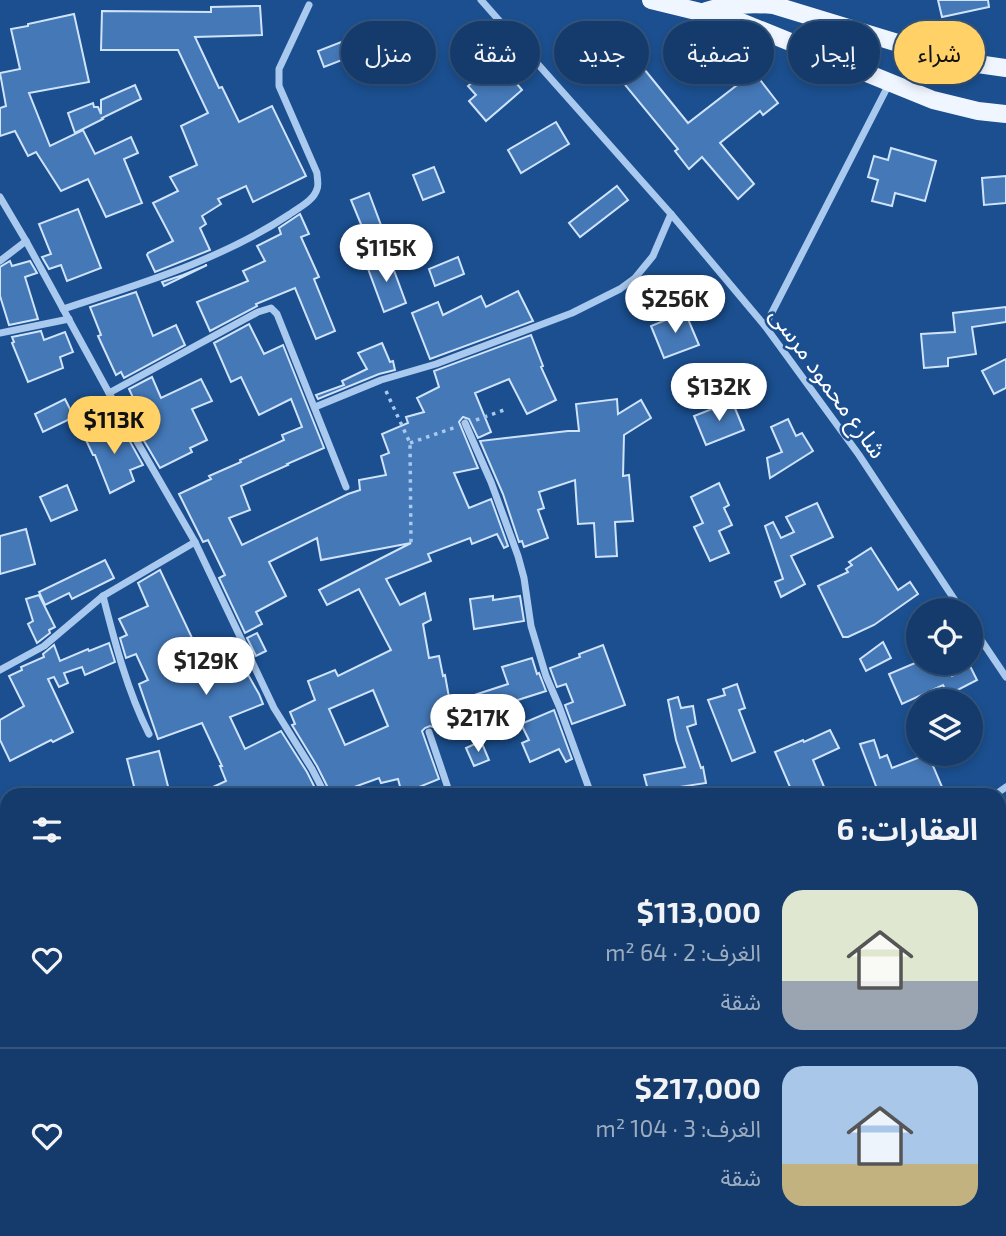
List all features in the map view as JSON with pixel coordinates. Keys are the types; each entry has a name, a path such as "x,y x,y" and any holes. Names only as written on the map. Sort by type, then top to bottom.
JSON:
{"main road":[{"path":"652,0 741,22 922,96 956,107 1006,114"},
{"path":"703,12 737,4 773,5 957,61 1006,68"}],"street":[{"name":"شارع محمود مرسى","path":"481,0 671,214 765,326 859,455 953,598"},
{"path":"63,309 171,273 233,247 309,201 318,188 317,173 279,86 279,69 309,5"},
{"path":"765,326 890,82"},
{"path":"0,197 195,542 274,708 322,788"},
{"path":"315,407 381,380 436,364 572,313 621,289 635,278 653,256 671,214"},
{"path":"0,261 26,242"},
{"path":"109,393 258,312 271,308 277,314 346,487"},
{"path":"0,332 69,319"},
{"path":"465,423 519,556 531,626 546,676 589,788"},
{"path":"0,670 44,646 103,596 195,542"},
{"path":"103,596 119,657 149,734"},
{"path":"983,643 1006,677"},
{"path":"429,732 448,788"}],"path":[{"path":"381,380 410,443 411,545"}],"building":[{"path":"938,0 988,0 989,7 942,17"},
{"path":"260,6 262,35 195,37 219,88 222,87 239,122 272,106 306,176 253,202 246,186 218,199 221,204 202,216 206,224 200,228 210,250 155,272 148,253 173,241 153,203 178,191 170,177 197,165 181,126 208,113 178,50 101,50 102,11 211,12 211,7"},
{"path":"74,14 89,82 29,93 50,146 83,130 95,154 131,137 138,153 124,159 142,203 106,217 88,179 61,191 36,152 28,156 15,131 0,136 0,108 6,106 0,73 20,69 11,29"},
{"path":"341,42 341,60 324,67 318,51"},
{"path":"649,75 688,123 738,84 763,84 778,103 763,115 760,111 720,143 754,184 738,199 702,157 689,169 675,151 678,149 624,84 649,84"},
{"path":"517,84 522,90 486,121 469,101 476,95 468,86"},
{"path":"135,85 141,99 75,133 68,113 93,103 101,114 101,100"},
{"path":"556,122 569,144 521,173 508,150"},
{"path":"891,148 936,161 925,201 895,193 892,206 872,201 878,180 868,177 874,156 888,160"},
{"path":"434,167 444,192 423,200 413,175"},
{"path":"1006,176 1006,203 984,205 982,178"},
{"path":"617,186 628,200 580,237 569,223"},
{"path":"369,193 388,244 372,251 351,200"},
{"path":"78,209 101,268 67,281 61,265 49,269 42,257 51,254 39,224"},
{"path":"300,214 309,234 301,237 319,277 314,279 335,331 316,339 295,288 256,304 257,306 210,331 197,302 248,281 243,271 265,261 257,246 281,234 279,228"},
{"path":"389,257 406,303 384,312 367,266"},
{"path":"458,257 464,274 435,286 429,269"},
{"path":"10,261 12,266 30,261 37,273 25,277 38,319 9,325 0,296 0,267"},
{"path":"207,265 164,286 162,282 183,275"},
{"path":"518,291 533,321 430,359 412,313 438,302 443,315 481,296 486,307"},
{"path":"136,292 153,336 176,325 185,345 124,378 121,372 116,375 98,336 101,335 90,307"},
{"path":"1006,307 1006,322 972,327 976,354 948,358 948,366 924,368 921,334 955,332 953,313"},
{"path":"685,312 699,345 664,358 651,326"},
{"path":"249,324 264,354 283,345 324,448 241,486 250,510 229,518 242,545 360,490 359,480 386,475 381,456 389,453 382,434 408,423 406,417 424,412 417,398 439,387 434,371 531,335 543,366 541,367 556,400 527,414 509,379 475,393 491,432 478,438 469,419 463,417 459,422 478,468 454,473 469,508 491,499 508,546 504,548 497,534 472,544 470,538 428,554 431,561 386,579 400,605 425,593 431,620 423,624 429,658 439,656 450,703 508,684 502,667 532,658 546,691 425,728 422,731 439,779 417,788 400,788 398,779 381,783 379,778 352,788 328,788 292,725 295,724 290,712 315,700 308,681 335,670 338,676 391,650 359,589 327,605 319,590 411,543 321,560 317,538 269,562 286,596 256,612 262,624 245,633 219,578 225,575 208,540 203,542 179,494 211,479 209,476 241,462 240,460 284,440 282,435 302,427 291,399 259,415 241,377 231,382 214,343","holes":["373,690 388,726 345,745 329,709"]},
{"path":"41,331 44,340 65,332 73,352 60,357 63,368 28,382 12,337"},
{"path":"382,343 390,362 393,361 395,370 318,399 316,395 344,385 342,381 367,369 358,353"},
{"path":"1006,359 1006,388 994,394 982,371"},
{"path":"152,377 161,398 201,379 212,401 192,409 207,440 190,448 192,452 160,468 130,417 133,415 129,407 136,404 129,389"},
{"path":"65,399 74,417 43,432 35,414"},
{"path":"617,399 618,414 641,400 651,418 624,435 623,476 629,475 633,521 615,522 617,556 596,557 594,523 578,524 575,480 539,492 544,508 538,510 548,538 524,547 522,541 519,542 503,494 480,441 579,431 576,404"},
{"path":"732,401 744,430 706,445 694,416"},
{"path":"788,419 796,436 802,433 813,451 770,478 767,458 782,452 771,427"},
{"path":"119,422 143,465 130,470 134,481 110,493 85,438"},
{"path":"719,483 729,505 724,508 732,525 719,531 729,553 710,561 694,527 703,523 691,497"},
{"path":"67,485 77,510 51,521 40,497"},
{"path":"817,503 833,537 791,556 805,584 781,597 775,582 783,579 765,526 773,522 781,538 794,532 786,517"},
{"path":"26,529 35,564 0,574 0,536"},
{"path":"871,548 898,590 910,582 918,594 906,598 906,602 874,625 843,637 818,586 848,572 846,569 852,565 849,562"},
{"path":"105,560 114,578 72,599 69,593 45,605 39,592"},
{"path":"160,570 200,655 212,649 215,653 236,643 245,662 242,664 263,704 230,717 245,749 281,731 315,788 211,788 226,781 202,723 158,739 139,684 148,680 136,654 126,658 120,638 127,635 119,619 148,606 138,583"},
{"path":"39,595 55,627 37,643 28,624 33,621 26,599"},
{"path":"493,596 493,600 520,596 524,621 474,629 470,599"},
{"path":"257,633 266,651 256,656 247,638"},
{"path":"883,642 891,658 866,671 860,659"},
{"path":"109,643 115,662 85,675 82,667 64,673 68,683 59,687 54,677 48,679 73,732 10,761 0,740 0,720 24,706 9,676 22,670 21,667 44,657 43,654 54,645 60,661"},
{"path":"603,645 625,705 572,724 565,705 573,702 566,684 557,687 550,668"},
{"path":"906,667 906,675 974,675 977,680 960,689 945,689 943,685 934,689 906,689 906,702 902,704 889,674"},
{"path":"737,684 745,708 739,710 755,752 732,761 708,700 725,695 723,689"},
{"path":"678,697 681,708 693,706 696,724 687,727 701,768 703,767 706,783 679,788 647,788 644,775 685,767 668,700"},
{"path":"554,710 572,759 566,762 559,749 530,762 522,743 529,740 521,724"},
{"path":"830,730 839,748 813,760 825,788 790,788 775,752 803,740 804,742"},
{"path":"874,740 880,758 887,755 892,768 906,763 906,766 933,766 942,788 877,788 860,744"},
{"path":"481,741 489,760 474,766 466,748"},
{"path":"159,751 168,788 134,788 127,759"}]}
